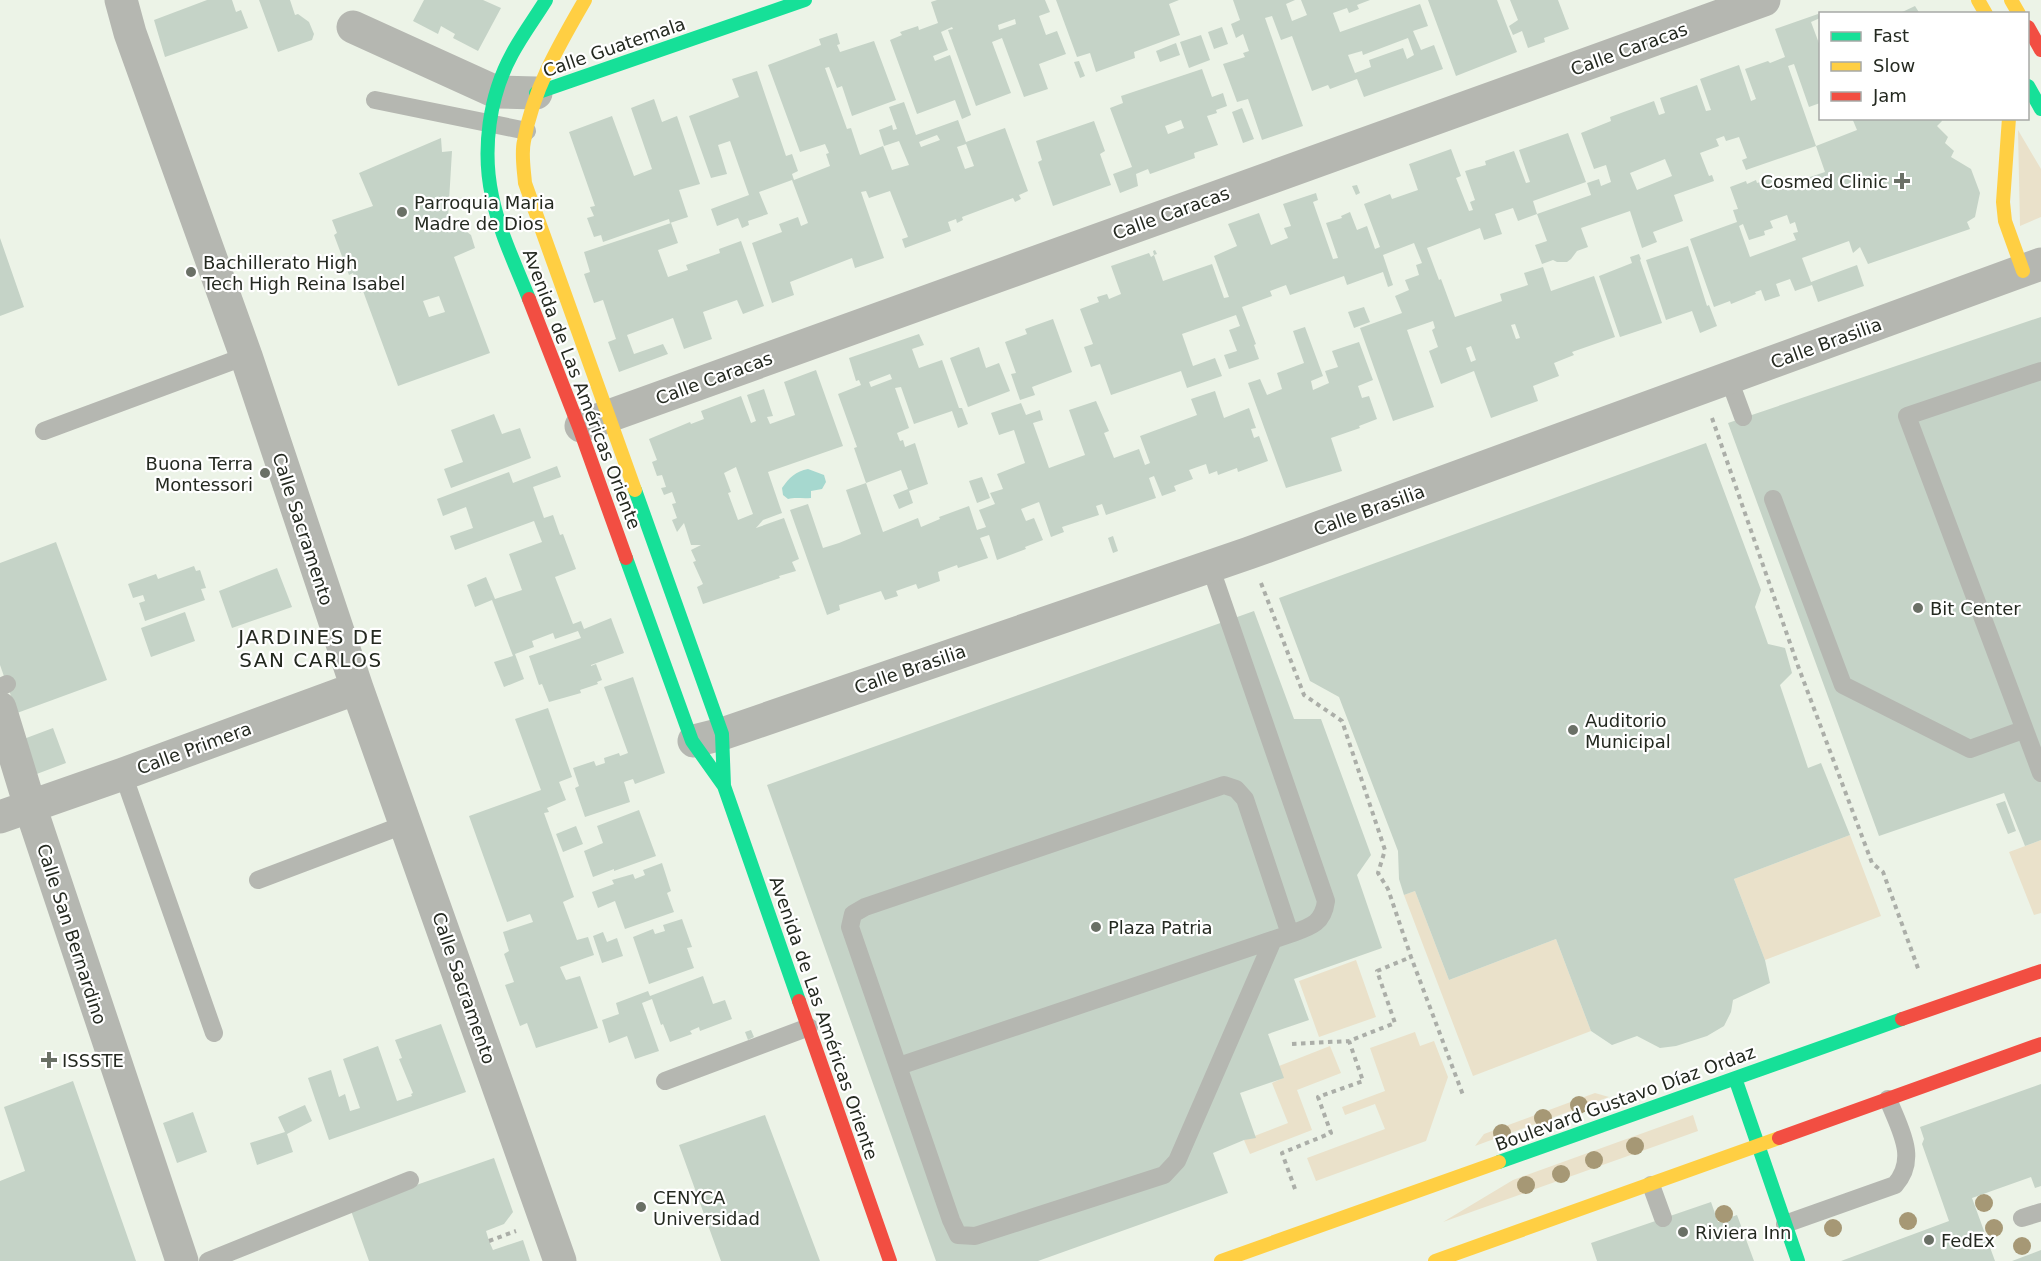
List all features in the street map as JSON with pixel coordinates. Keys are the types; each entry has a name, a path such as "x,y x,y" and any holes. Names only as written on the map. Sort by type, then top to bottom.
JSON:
{"street":[{"name":"Calle Sacramento","path":"121,0 130,33 246,356 357,688 560,1261"},
{"name":"Avenida de Las Américas Oriente","path":"546,0 511,55 493,108 487,152 492,196 503,231 579,427 707,737 724,786"},
{"name":"Avenida de Las Américas Oriente","path":"585,0 546,69 536,93 524,143 525,183 609,416 707,737 890,1261"},
{"name":"Calle Guatemala","path":"536,93 805,0"},
{"name":"Calle Caracas","path":"579,427 1764,0"},
{"path":"353,27 493,108 536,93"},
{"path":"2029,29 2041,50"},
{"path":"2029,88 2041,109"},
{"path":"2008,120 2005,221 2032,267"},
{"name":"Calle Brasilia","path":"707,737 1249,553 2032,267"},
{"name":"Calle Primera","path":"15,812 357,688"},
{"name":"Calle San Bernardino","path":"2,693 15,812 182,1261"},
{"name":"Boulevard Gustavo Díaz Ordaz","path":"1221,1261 1735,1077 2041,971"},
{"path":"1435,1261 2041,1044"},
{"path":"1735,1077 1798,1261"}],"lane":[{"path":"375,100 493,108 527,131"},
{"path":"44,431 246,356"},
{"path":"2041,371 1907,416 2041,773"},
{"path":"1716,384 1743,417"},
{"path":"1773,499 1843,685 1970,749 2023,730"},
{"path":"899,1066 1282,937 1312,926 1324,914 1326,901 1210,566"},
{"path":"123,774 214,1033"},
{"path":"1224,785 1236,789 1245,799 1282,937 1178,1161 1164,1175 975,1236 958,1235 850,927 853,914 876,903 1224,785"},
{"path":"258,880 406,824"},
{"path":"665,1081 808,1027"},
{"path":"1785,1224 1895,1185 1903,1176 1908,1161 1907,1151 1888,1099"},
{"path":"208,1261 410,1180"},
{"path":"1651,1185 1663,1218"},
{"path":"2022,1218 2041,1212"}],"path":[{"path":"1716,384 1806,688 1872,863 1883,872 1919,971"},
{"path":"1249,553 1304,694 1342,721 1385,850 1378,873 1388,889 1463,1095"},
{"path":"1293,1044 1349,1041 1395,1023 1377,971 1411,957"},
{"path":"1295,1189 1282,1153 1331,1133 1318,1097 1363,1081 1349,1041"},
{"path":"489,1241 524,1228"}],"shaded area":[{"path":"2018,130 2041,169 2041,217 2020,226"},
{"path":"1850,835 1881,916 1765,960 1734,879"},
{"path":"2041,840 2041,913 2034,915 2009,852"},
{"path":"1415,891 1449,980 1556,939 1591,1031 1473,1076 1404,895"},
{"path":"1356,960 1376,1017 1319,1037 1299,981"},
{"path":"1415,1032 1420,1046 1434,1041 1448,1077 1426,1141 1316,1181 1307,1158 1385,1129 1375,1104 1345,1115 1342,1107 1385,1091 1370,1048"},
{"path":"1330,1046 1341,1073 1297,1090 1312,1130 1250,1154 1244,1140 1288,1123 1272,1083 1283,1078 1279,1066"},
{"path":"1595,1093 1609,1097 1475,1146 1484,1134"},
{"path":"1693,1115 1698,1131 1443,1222 1513,1180"}],"water":[{"path":"808,469 824,475 826,482 822,489 811,491 811,498 788,499 783,495 782,488 790,478"}],"building":[{"path":"207,0 232,0 236,12 241,10 248,28 165,57 154,20"},
{"path":"259,0 290,0 295,15 298,14 309,22 314,34 312,40 278,52"},
{"path":"424,0 483,0 501,8 478,51 453,38 455,34 441,26 438,34 413,21"},
{"path":"937,0 1045,0 1050,12 1039,16 1046,35 1057,31 1066,54 1039,64 1048,89 1024,97 1002,38 992,42 1011,93 976,106 948,30 953,29 952,27 941,32 948,50 933,56 935,61 950,55 971,115 962,119 955,100 917,114 890,40 902,35 900,32 918,26 919,30 938,23 931,2","holes":["1015,19 1016,24 999,30 998,25"]},
{"path":"1056,0 1179,0 1169,4 1180,35 1134,52 1135,58 1096,72 1090,53 1077,57"},
{"path":"1233,0 1295,0 1286,4 1292,21 1307,15 1301,0 1370,0 1357,5 1359,9 1349,13 1347,8 1333,13 1340,32 1420,4 1428,26 1413,31 1421,50 1434,45 1443,69 1364,97 1357,79 1330,89 1328,85 1312,91 1292,36 1281,40 1272,16 1265,18 1303,126 1262,140 1248,99 1237,102 1223,64 1245,57 1243,53 1249,51 1243,34 1236,38 1231,24 1240,20","holes":["1408,38 1414,55 1407,59 1403,48 1369,60 1371,67 1355,73 1348,55 1362,51 1363,55"]},
{"path":"1428,0 1497,0 1517,52 1456,76"},
{"path":"1510,0 1558,0 1569,29 1544,38 1545,42 1528,48 1522,31 1513,35 1509,26 1518,20"},
{"path":"1915,6 1919,12 1902,12"},
{"path":"1818,14 1819,18 1811,22 1819,43 1819,103 1809,107 1794,64 1788,66 1816,146 1746,170 1742,160 1747,158 1739,137 1726,141 1724,136 1716,139 1719,146 1700,153 1709,176 1712,175 1714,181 1674,195 1683,221 1653,232 1657,242 1642,248 1630,211 1581,228 1588,247 1577,251 1567,262 1553,260 1542,264 1535,245 1547,241 1537,214 1591,195 1587,183 1599,179 1601,186 1611,182 1606,165 1594,169 1581,133 1611,121 1610,117 1654,101 1659,115 1665,113 1660,98 1697,85 1706,111 1711,110 1700,79 1739,65 1751,101 1756,99 1745,69 1785,57 1775,29","holes":["1665,159 1672,176 1637,190 1630,173"]},
{"path":"1222,27 1228,44 1214,49 1208,32"},
{"path":"837,33 840,44 837,45 840,52 874,41 896,100 852,116 842,86 837,88 829,67 825,68 847,129 851,128 860,155 883,146 892,170 909,165 899,141 884,146 879,130 892,125 893,130 897,129 889,107 904,102 916,135 958,120 966,142 1005,128 1028,191 1019,195 1021,199 1015,202 1013,198 962,217 963,220 957,223 956,219 948,222 951,231 905,248 902,239 908,237 890,191 869,198 866,191 861,192 884,258 855,268 852,258 790,282 794,295 772,303 752,243 782,232 779,224 798,217 801,226 808,223 792,180 759,192 768,214 748,221 749,225 742,228 738,218 717,226 711,209 749,195 730,141 718,145 727,174 711,178 689,116 739,97 732,79 757,71 786,156 792,154 798,171 792,174 794,180 830,166 826,154 829,153 825,144 800,152 768,65 821,45 819,39","holes":["937,135 940,140 921,147 919,142","966,144 974,166 965,169 957,147"]},
{"path":"1201,35 1210,60 1189,68 1180,42"},
{"path":"1176,43 1180,55 1160,62 1156,51"},
{"path":"1079,61 1085,76 1080,78 1074,62"},
{"path":"1202,69 1212,97 1223,93 1227,106 1207,116 1218,145 1194,153 1195,158 1150,174 1148,169 1136,174 1138,186 1120,193 1113,174 1132,167 1110,108 1123,103 1121,96","holes":["1181,120 1184,128 1168,134 1165,126"]},
{"path":"654,99 662,122 677,116 700,184 679,190 688,217 670,223 669,219 603,242 601,235 594,237 587,218 594,216 590,207 595,206 569,132 612,116 634,176 652,169 631,108"},
{"path":"1242,108 1254,139 1243,143 1232,112"},
{"path":"1853,120 1942,120 1937,126 1948,137 1945,143 1954,151 1951,157 1971,169 1980,193 1975,217 1967,222 1970,229 1868,264 1860,247 1853,253 1849,241 1802,258 1811,282 1857,265 1864,286 1818,302 1812,285 1795,291 1790,279 1776,284 1780,296 1765,301 1761,290 1731,304 1730,301 1714,307 1690,239 1737,222 1733,210 1738,209 1730,187 1746,181 1747,184 1756,180 1757,183 1773,178 1777,188 1825,172 1816,146 1857,130","holes":["1787,215 1790,224 1795,222 1798,232 1793,233 1796,240 1750,257 1739,226 1743,224 1749,240 1765,235 1764,231 1773,228 1770,221"]},
{"path":"1094,121 1105,151 1100,154 1111,185 1053,206 1038,162 1042,160 1036,141"},
{"path":"1568,133 1586,182 1533,201 1537,214 1518,221 1513,208 1495,214 1502,234 1484,240 1480,228 1427,248 1455,317 1502,301 1500,294 1528,285 1524,273 1543,267 1551,291 1594,276 1615,337 1572,352 1574,355 1554,363 1559,376 1533,386 1538,401 1491,418 1474,371 1441,384 1429,351 1438,347 1432,330 1435,328 1433,321 1407,330 1434,407 1393,421 1360,328 1402,313 1395,296 1409,290 1405,280 1419,275 1416,265 1422,263 1414,243 1383,255 1393,285 1388,287 1383,272 1347,285 1344,276 1290,295 1286,285 1270,291 1272,296 1242,307 1256,344 1254,345 1259,359 1229,369 1224,355 1237,351 1229,330 1240,326 1236,315 1182,334 1193,366 1215,358 1222,376 1187,388 1181,371 1111,395 1100,364 1091,367 1084,347 1093,344 1080,309 1099,302 1097,297 1107,294 1109,299 1121,294 1111,266 1149,253 1151,257 1154,255 1163,281 1212,264 1224,298 1229,297 1214,256 1237,246 1228,224 1259,213 1271,245 1288,238 1284,228 1291,226 1283,204 1316,193 1318,200 1313,202 1333,259 1338,258 1326,223 1342,218 1341,216 1350,212 1357,230 1367,226 1375,249 1380,247 1364,204 1390,194 1392,199 1418,190 1409,164 1451,149 1461,176 1456,178 1469,211 1473,210 1470,202 1475,200 1465,171 1486,165 1485,161 1514,151 1526,183 1530,182 1519,150","holes":["1515,324 1520,338 1516,339 1511,325","1471,346 1476,360 1471,362 1466,348"]},
{"path":"441,138 442,152 452,151 448,218 471,235 475,248 454,257 490,353 398,386 363,291 360,293 353,273 349,275 334,235 337,233 332,220 373,206 359,173","holes":["439,296 445,312 429,317 423,301"]},
{"path":"1357,185 1360,193 1356,195 1352,186"},
{"path":"671,223 678,243 658,250 668,277 688,270 686,265 720,253 719,249 741,241 764,306 743,314 737,300 703,312 712,339 684,349 673,318 627,335 634,354 663,344 668,354 619,372 608,342 616,339 603,300 594,303 584,274 590,272 584,252"},
{"path":"0,238 24,307 0,316"},
{"path":"1688,246 1707,306 1709,305 1717,326 1700,333 1692,311 1666,320 1646,260"},
{"path":"1639,254 1662,323 1620,337 1599,276 1632,263 1630,257"},
{"path":"1364,307 1370,322 1354,328 1348,312"},
{"name":"Bit Center","path":"2041,317 2041,840 2025,846 2004,793 1879,836 1728,423"},
{"path":"1053,319 1072,372 1032,387 1035,395 1020,400 1011,374 1016,373 1005,342 1027,334 1025,329"},
{"path":"1305,327 1323,376 1311,381 1313,390 1329,383 1325,371 1338,367 1332,351 1359,342 1373,380 1358,386 1362,398 1369,396 1377,419 1359,426 1360,428 1331,438 1342,471 1286,488 1248,383 1260,379 1267,395 1282,389 1277,373 1304,363 1293,331"},
{"path":"919,334 924,345 912,349 919,368 942,360 959,408 962,408 968,424 958,428 952,411 914,424 901,387 895,388 909,428 897,433 905,447 915,443 928,484 909,491 913,503 899,509 893,495 908,489 901,470 866,483 854,448 857,447 838,394 861,385 859,380 856,381 849,358","holes":["890,374 892,379 871,387 869,382"]},
{"path":"979,347 986,368 999,363 1010,391 968,407 950,358"},
{"path":"816,370 843,446 768,472 782,513 763,520 756,528 784,518 799,559 792,562 796,571 703,604 697,587 703,584 693,562 696,561 691,550 701,545 691,545 684,523 677,532 672,520 677,518 672,504 676,503 672,492 664,495 661,488 666,487 662,475 657,476 652,462 657,460 649,439 690,422 691,424 704,419 701,411 741,396 751,423 756,421 747,395 764,389 773,416 767,417 770,424 795,415 784,382","holes":["736,467 753,514 738,520 728,493 731,492 724,473"]},
{"path":"1215,391 1224,418 1249,408 1256,428 1251,429 1254,438 1259,436 1268,461 1238,472 1237,468 1218,475 1217,471 1209,474 1206,464 1189,470 1193,479 1174,486 1176,491 1162,496 1154,476 1149,478 1156,498 1106,515 1102,504 1096,506 1099,515 1062,527 1064,532 1051,537 1039,502 1021,509 1026,521 1034,518 1043,540 997,560 989,535 980,538 988,558 938,572 940,581 918,589 916,584 896,591 898,596 885,600 881,591 839,605 840,610 827,615 790,510 808,504 823,548 839,543 861,534 846,490 866,483 883,532 918,518 921,527 940,519 939,517 969,506 977,530 986,527 979,510 995,504 990,493 1003,489 997,474 1025,463 1014,430 999,435 991,413 1021,403 1026,415 1040,410 1043,420 1033,423 1049,468 1085,455 1069,410 1096,401 1109,431 1104,433 1114,458 1139,449 1145,465 1150,463 1140,436 1197,415 1191,399"},
{"path":"494,414 502,434 520,428 531,458 451,488 444,469 463,462 451,430"},
{"name":"Auditorio Municipal","path":"1706,443 1761,590 1755,607 1768,644 1785,648 1792,673 1780,685 1808,768 1821,763 1850,835 1734,879 1765,960 1770,983 1733,1000 1731,1012 1724,1026 1707,1036 1676,1046 1660,1048 1637,1036 1612,1045 1591,1031 1556,939 1449,980 1415,891 1404,895 1399,879 1398,851 1339,697 1310,681 1279,598"},
{"path":"557,466 561,477 533,487 544,518 553,515 560,535 563,534 576,569 555,577 573,624 581,621 584,629 611,618 624,653 591,665 596,664 602,680 597,682 598,684 580,690 581,693 549,702 542,684 539,685 529,656 581,638 578,631 555,639 553,633 532,641 534,647 515,654 524,679 504,687 494,662 513,656 492,600 475,607 467,585 486,577 495,599 522,590 509,554 542,542 534,521 455,550 450,536 473,528 466,507 443,516 437,499 509,472 513,483"},
{"path":"982,477 990,498 977,503 969,481"},
{"path":"1113,536 1118,551 1113,553 1108,538"},
{"path":"56,542 107,680 17,713 0,665 0,563"},
{"path":"194,566 196,571 200,570 206,588 201,589 205,600 145,621 139,603 145,601 143,595 133,598 128,584 156,574 158,579"},
{"path":"277,568 292,607 232,628 219,591"},
{"name":"Plaza Patria","path":"1254,611 1294,719 1321,719 1371,855 1357,875 1382,948 1294,979 1309,1020 1268,1034 1284,1078 1240,1093 1256,1138 1244,1140 1213,1153 1228,1193 1038,1261 936,1261 767,785"},
{"path":"185,612 195,641 151,657 141,628"},
{"path":"633,677 665,773 635,784 633,779 624,782 630,802 585,817 575,788 579,786 573,768 594,761 596,766 605,763 604,758 619,753 620,756 628,753 604,687"},
{"path":"548,708 572,777 559,782 566,800 547,808 549,812 544,813 574,897 563,902 577,940 588,937 594,955 560,967 566,980 580,976 598,1028 536,1048 527,1023 520,1026 505,985 514,982 504,954 509,951 503,932 533,922 530,914 507,922 469,816 541,790 515,719"},
{"path":"53,728 66,763 34,775 21,740"},
{"path":"2005,801 2016,831 2008,834 1996,804"},
{"path":"639,810 656,856 593,877 584,851 603,843 597,826"},
{"path":"576,826 583,844 563,852 556,834"},
{"path":"662,863 671,891 667,893 674,912 625,929 615,901 598,908 592,892 614,884 612,880 633,874 635,879 645,875 643,870"},
{"path":"682,919 692,947 687,948 694,968 649,984 633,937 653,929 655,934 665,931 663,925"},
{"path":"603,932 607,942 617,938 623,956 602,963 593,936"},
{"path":"703,976 713,1004 725,1000 732,1019 700,1031 699,1027 690,1031 692,1034 670,1042 652,999 642,1003 659,1051 635,1059 627,1036 609,1043 602,1020 619,1014 616,1003 648,991 650,996"},
{"path":"441,1024 466,1092 329,1140 308,1078 331,1070 339,1097 345,1094 350,1111 360,1108 343,1059 378,1046 397,1101 412,1096 413,1093 399,1059 402,1058 395,1040"},
{"path":"751,1030 754,1037 748,1040 745,1032"},
{"path":"73,1081 136,1261 0,1261 0,1181 25,1171 4,1107"},
{"path":"2041,1084 2041,1186 2035,1188 2031,1177 1972,1198 1995,1261 1841,1261 1949,1221 1922,1144 1924,1139 1920,1127"},
{"path":"305,1105 312,1121 287,1134 293,1152 257,1165 250,1143 285,1132 278,1117"},
{"path":"193,1112 207,1152 177,1163 163,1123"},
{"path":"765,1115 820,1261 721,1261 679,1145"},
{"path":"494,1158 513,1212 504,1224 486,1231 489,1241 493,1250 523,1240 530,1261 369,1261 350,1208"},
{"name":"Riviera Inn","path":"1711,1202 1718,1222 1737,1215 1754,1261 1597,1261 1591,1243"},
{"path":"2041,1250 2041,1261 2012,1261"}],"traffic: fast":[{"path":"529,299 495,209 489,178 488,142 493,105 504,70 546,0"},
{"path":"536,93 805,0"},
{"path":"2029,88 2041,109"},
{"path":"635,490 722,734 724,786"},
{"path":"626,558 692,741 724,786 799,1001"},
{"path":"1499,1162 1902,1019"},
{"path":"1735,1078 1798,1261"}],"traffic: slow":[{"path":"585,0 540,85 534,103 523,146 525,183 635,490"},
{"path":"1978,0 1985,12"},
{"path":"2011,0 2018,12"},
{"path":"2009,120 2003,202 2005,221 2023,271"},
{"path":"1435,1261 1779,1138"},
{"path":"1221,1261 1499,1162"}],"traffic: jam":[{"path":"2029,29 2041,50"},
{"path":"529,299 579,427 626,558"},
{"path":"1902,1019 2041,971"},
{"path":"799,1001 890,1261"},
{"path":"1779,1138 2041,1044"}],"place":[{"name":"Cosmed Clinic","path":"1902,181"},
{"name":"Parroquia Maria Madre de Dios","path":"402,212"},
{"name":"Bachillerato High Tech High Reina Isabel","path":"191,272"},
{"name":"Buona Terra Montessori","path":"265,473"},
{"name":"Bit Center","path":"1918,608"},
{"name":"Auditorio Municipal","path":"1573,730"},
{"name":"Plaza Patria","path":"1096,927"},
{"name":"ISSSTE","path":"49,1060"},
{"name":"CENYCA Universidad","path":"641,1207"},
{"name":"Riviera Inn","path":"1683,1232"},
{"name":"FedEx","path":"1929,1240"}],"district":[{"name":"JARDINES DE SAN CARLOS","path":"311,648"}]}
